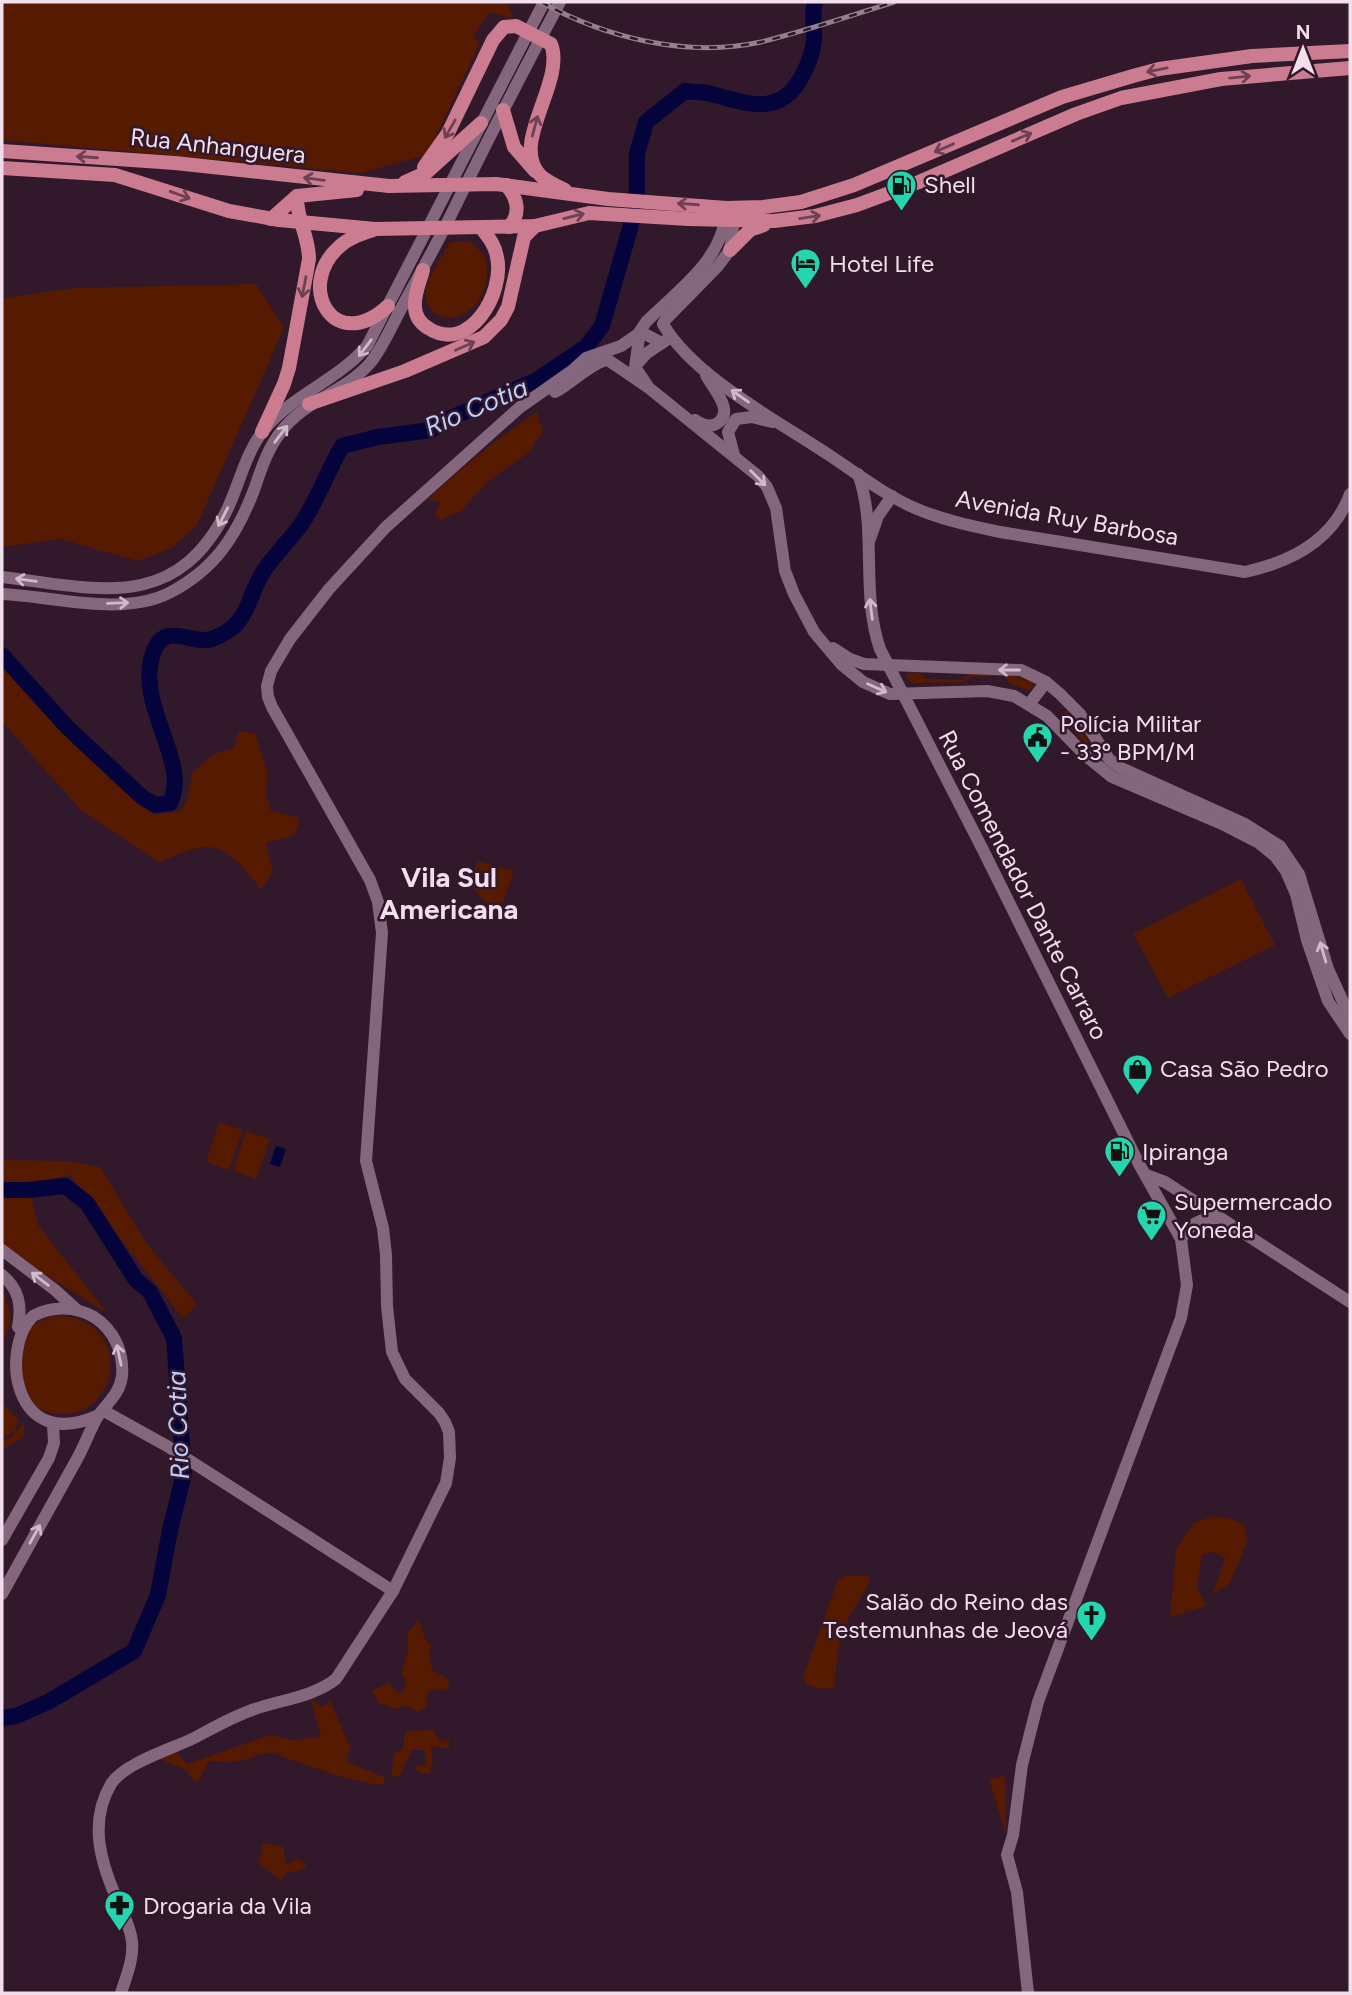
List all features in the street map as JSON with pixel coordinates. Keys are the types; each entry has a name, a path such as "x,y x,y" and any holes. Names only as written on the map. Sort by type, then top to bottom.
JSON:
{"main road":[{"path":"262,432 303,394 356,359 375,333 544,2"},
{"path":"2,594 75,601 141,602 166,595 211,564 221,553 243,516 272,446 281,432 309,404 354,377 370,362 424,270 560,2"},
{"path":"416,177 448,133 493,40 504,27 516,26 551,44 554,52 553,73 533,135 533,160 539,174"},
{"path":"730,214 784,205 842,190 1062,97 1159,69 1252,56 1350,51"},
{"path":"649,388 635,367 641,331 646,322 722,250 750,230 774,221 816,216 857,205 1121,98 1195,82 1350,68"},
{"path":"503,110 514,146 539,174 575,196"},
{"path":"271,219 297,195 389,186 416,177 438,164 484,117"},
{"name":"Rua Anhanguera","path":"2,151 175,163 389,186 506,185 575,196 606,206"},
{"name":"Rua Anhanguera","path":"2,168 115,175 229,211 271,219 375,229 536,226 606,206"},
{"path":"506,185 515,198 517,211 509,227"},
{"path":"2,577 107,589 136,588 175,572 199,555 214,535 278,399 289,368 309,246 300,221 297,195"},
{"path":"606,206 730,214 774,221"},
{"path":"635,367 646,353 667,340 663,324 718,266 730,214"},
{"path":"309,404 405,372 484,337 502,320 508,307 524,237 536,226"},
{"path":"375,229 349,240 334,251 322,273 320,294 331,316 341,322 365,323 388,306"},
{"path":"424,270 415,304 416,314 426,327 445,334 457,332 478,320 495,295 498,279 494,244 482,229"},
{"path":"121,1993 130,1965 133,1943 98,1842 100,1816 112,1783 124,1772 152,1757 249,1710 323,1689 344,1669 393,1591 446,1483 449,1432 439,1412 405,1379 392,1352 383,1228 366,1161 382,933 379,902 370,880 284,732 268,696 267,686 271,671 290,639 329,589 367,546 439,477 519,408 586,358 621,346 641,331"},
{"name":"Avenida Ruy Barbosa","path":"641,331 667,340 705,371 782,425 892,496 918,509 974,527 1244,572 1275,564 1308,549 1324,536 1350,494"},
{"path":"535,398 550,395 577,379 598,362 608,360 649,388 758,476 773,497 785,571 806,617 841,664 863,682 890,694 986,691 1014,695 1047,716 1086,756 1112,777 1222,824 1259,843 1275,856 1286,871 1294,887 1316,971 1328,1001 1346,1017"},
{"path":"674,408 698,423 709,426 716,424 723,416 722,402 705,371"},
{"path":"735,458 728,432 736,419 752,417 782,425"},
{"name":"Rua Comendador Dante Carraro","path":"858,474 864,490 872,619 880,649 1146,1175 1181,1238 1187,1285 1181,1318 1046,1680 1022,1765 1013,1835 1007,1855 1017,1892 1028,1993"},
{"path":"867,549 878,516 892,496"},
{"path":"821,640 850,660 864,664 1021,670 1046,682 1064,698 1080,714 1109,759 1119,767 1245,824 1280,846 1299,874 1350,1034"},
{"path":"1030,704 1046,682"},
{"path":"1047,716 1064,698"},
{"path":"1146,1175 1165,1182 1350,1302"},
{"path":"1181,1238 1192,1224 1208,1218 1217,1218"},
{"path":"2,1250 77,1310 102,1322 118,1345 122,1358 122,1377 116,1396 102,1413 2,1594"},
{"path":"2,1275 12,1284 20,1301 18,1326 5,1354 4,1369 6,1384 23,1410 35,1419 53,1425 72,1425 102,1413 194,1463 393,1591"},
{"path":"18,1326 45,1310 77,1310"},
{"path":"2,1540 49,1458 54,1443 53,1425"}],"shaded area":[{"path":"2,2 507,2 513,19 489,12 474,35 479,45 427,155 361,173 2,140"},
{"path":"469,241 486,260 487,276 483,293 475,306 464,314 442,317 433,312 428,303 427,286 450,242"},
{"path":"256,284 284,328 197,525 172,548 138,561 60,539 2,547 2,298 75,288"},
{"path":"537,412 543,432 531,451 487,482 461,511 440,520 435,516 440,502 428,499 481,453"},
{"path":"2,662 154,815 181,811 188,798 192,773 214,754 234,748 239,731 255,733 268,775 266,791 271,811 300,818 295,835 266,843 273,872 261,889 237,862 222,851 200,848 159,862 81,810 2,722"},
{"path":"906,673 921,673 927,679 963,680 970,673 995,674 1019,678 1035,683 1030,691 1009,683 1004,676 970,677 964,682 913,683 907,679"},
{"path":"1067,710 1089,742 1086,745 1060,716"},
{"path":"478,861 514,871 502,906 485,903 469,882"},
{"path":"1241,879 1275,945 1168,998 1133,934"},
{"path":"219,1122 243,1130 229,1170 206,1162"},
{"path":"246,1131 270,1139 256,1179 233,1171"},
{"path":"276,1146 286,1149 280,1167 270,1164"},
{"path":"2,1160 68,1161 100,1167 145,1241 197,1305 183,1318 70,1175 28,1184 38,1225 107,1313 36,1269 2,1243"},
{"path":"2,1291 11,1319 2,1346"},
{"path":"56,1315 85,1323 103,1338 110,1359 108,1380 98,1399 80,1411 56,1414 28,1403 16,1342 34,1325"},
{"path":"2,1398 5,1406 19,1420 15,1431 2,1438"},
{"path":"24,1422 24,1436 2,1450 2,1441 13,1436"},
{"path":"1213,1516 1244,1524 1247,1542 1239,1563 1229,1584 1213,1594 1225,1558 1213,1552 1202,1555 1197,1587 1206,1606 1170,1617 1176,1549 1194,1523"},
{"path":"844,1576 868,1576 871,1580 850,1615 839,1644 834,1688 820,1689 806,1684 803,1677 838,1580"},
{"path":"419,1620 426,1641 432,1646 429,1652 432,1670 450,1682 446,1690 428,1692 427,1706 418,1712 404,1705 397,1709 379,1703 372,1691 388,1683 400,1694 404,1690 405,1680 401,1672 408,1651 408,1631"},
{"path":"310,1698 322,1707 330,1701 351,1749 348,1762 384,1777 384,1784 377,1785 338,1776 272,1753 235,1762 209,1761 197,1784 184,1769 160,1759 177,1752 187,1764 270,1735 295,1740 321,1736"},
{"path":"433,1730 440,1741 449,1740 449,1748 431,1747 431,1772 424,1774 416,1770 416,1766 426,1764 426,1755 423,1750 412,1750 400,1776 391,1777 394,1754 403,1749 405,1731"},
{"path":"1006,1776 1006,1836 989,1779"},
{"path":"262,1843 284,1847 285,1863 299,1859 306,1864 305,1868 294,1872 287,1871 281,1881 259,1864"}],"waterway":[{"name":"Rio Cotia","path":"2,655 68,728 142,797 155,805 170,803 175,787 174,770 156,713 149,673 153,653 158,644 169,636 211,639 237,623 263,572 306,517 342,446 378,437 431,430 444,421 537,380 586,347 602,326 631,225 637,191 637,154 646,122 685,91 709,93 751,104 763,104 784,98 802,76 813,49 815,2"},
{"name":"Rio Cotia","path":"2,1190 65,1186 87,1203 136,1280 150,1292 174,1338 184,1474 158,1595 134,1651 48,1702 16,1716 2,1718"}],"railway":[{"path":"541,2 592,26 620,35 648,42 705,48 761,42 894,2"}],"place":[{"name":"Shell","path":"901,212"},
{"name":"Hotel Life","path":"806,291"},
{"name":"Polícia Militar - 33º BPM/M","path":"1037,765"},
{"name":"Casa São Pedro","path":"1137,1096"},
{"name":"Ipiranga","path":"1119,1179"},
{"name":"Supermercado Yoneda","path":"1151,1243"},
{"name":"Salão do Reino das Testemunhas de Jeová","path":"1091,1643"},
{"name":"Drogaria da Vila","path":"120,1933"}],"district":[{"name":"Vila Sul Americana","path":"449,893"}]}
